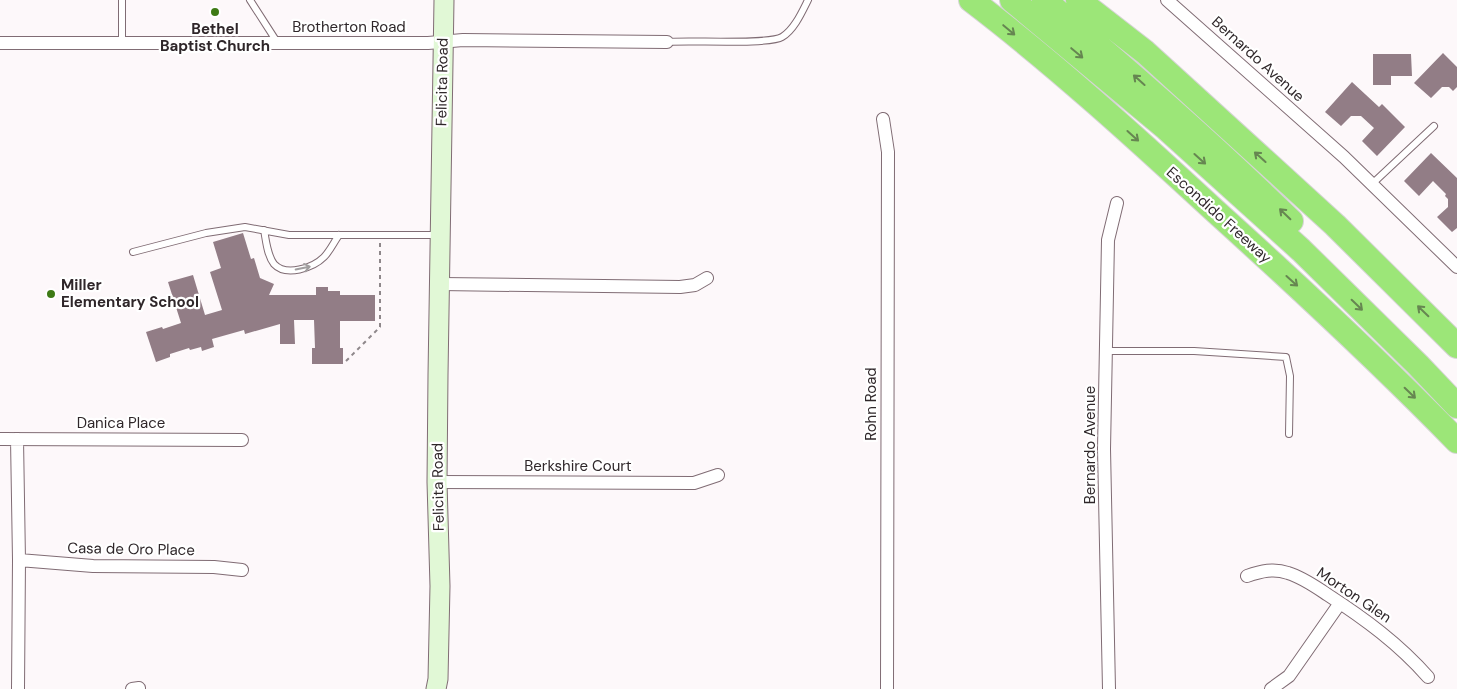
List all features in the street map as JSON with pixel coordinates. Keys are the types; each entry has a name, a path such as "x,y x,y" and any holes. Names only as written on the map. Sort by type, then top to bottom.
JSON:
{"highway":[{"name":"Escondido Freeway","path":"971,0 1110,116 1175,174 1343,328 1457,441"},
{"path":"1012,0 1166,128 1301,250 1418,364 1457,406"},
{"path":"1044,0 1125,67 1232,164 1371,297 1457,383"},
{"path":"1078,0 1145,52"},
{"path":"1094,0 1145,52 1335,226 1457,346"}],"main road":[{"name":"Felicita Road","path":"436,689 439,651 440,586 437,482 444,0"}],"street":[{"name":"Bernardo Avenue","path":"1167,0 1372,184 1457,267"},
{"name":"Brotherton Road","path":"0,43 428,43 463,40 667,42"},
{"name":"Rohn Road","path":"883,119 888,152 887,689"},
{"name":"Bernardo Avenue","path":"1109,689 1104,449 1108,240 1117,203"},
{"path":"440,284 680,287 695,285 707,278"},
{"name":"Danica Place","path":"0,439 242,440"},
{"path":"17,439 19,560 18,689"},
{"name":"Berkshire Court","path":"437,482 694,482 718,475"},
{"name":"Casa de Oro Place","path":"19,560 93,566 214,567 242,570"},
{"name":"Morton Glen","path":"1247,576 1276,570 1290,573 1311,584 1388,638 1412,659 1428,677"},
{"path":"1271,689 1288,676 1340,603"}],"lane":[{"path":"122,0 122,43"},
{"path":"250,0 278,43"},
{"path":"667,42 683,40 776,40 787,33 808,0"},
{"path":"1372,184 1434,126"},
{"path":"133,252 230,228 245,227 289,235 440,235"},
{"path":"264,230 269,254 274,263 284,270 311,266 324,257 339,235"},
{"path":"1107,351 1194,352 1286,357 1290,376 1289,434"}],"path":[{"path":"346,361 380,327 380,235"}],"building":[{"path":"1443,53 1457,67 1457,87 1453,91 1449,87 1442,87 1431,98 1414,83"},
{"path":"1373,54 1411,54 1412,76 1391,76 1391,85 1373,85"},
{"path":"1352,82 1379,107 1382,104 1405,127 1377,156 1362,141 1374,128 1361,116 1351,116 1341,126 1325,112"},
{"path":"1431,153 1457,178 1457,228 1452,232 1437,217 1448,207 1446,194 1433,181 1419,196 1404,181"},
{"path":"243,233 251,259 254,258 260,278 274,284 269,295 316,295 316,287 328,287 328,291 340,291 340,295 375,295 375,321 340,321 340,348 343,348 343,364 312,364 312,348 315,348 314,320 294,320 295,344 280,344 280,324 245,334 244,330 212,339 214,347 202,351 201,347 190,350 189,348 170,354 170,357 156,362 146,332 181,323 168,282 193,275 205,315 222,310 210,272 221,268 213,242"}],"place":[{"name":"Bethel Baptist Church","path":"215,12"},
{"name":"Miller Elementary School","path":"51,294"}]}
